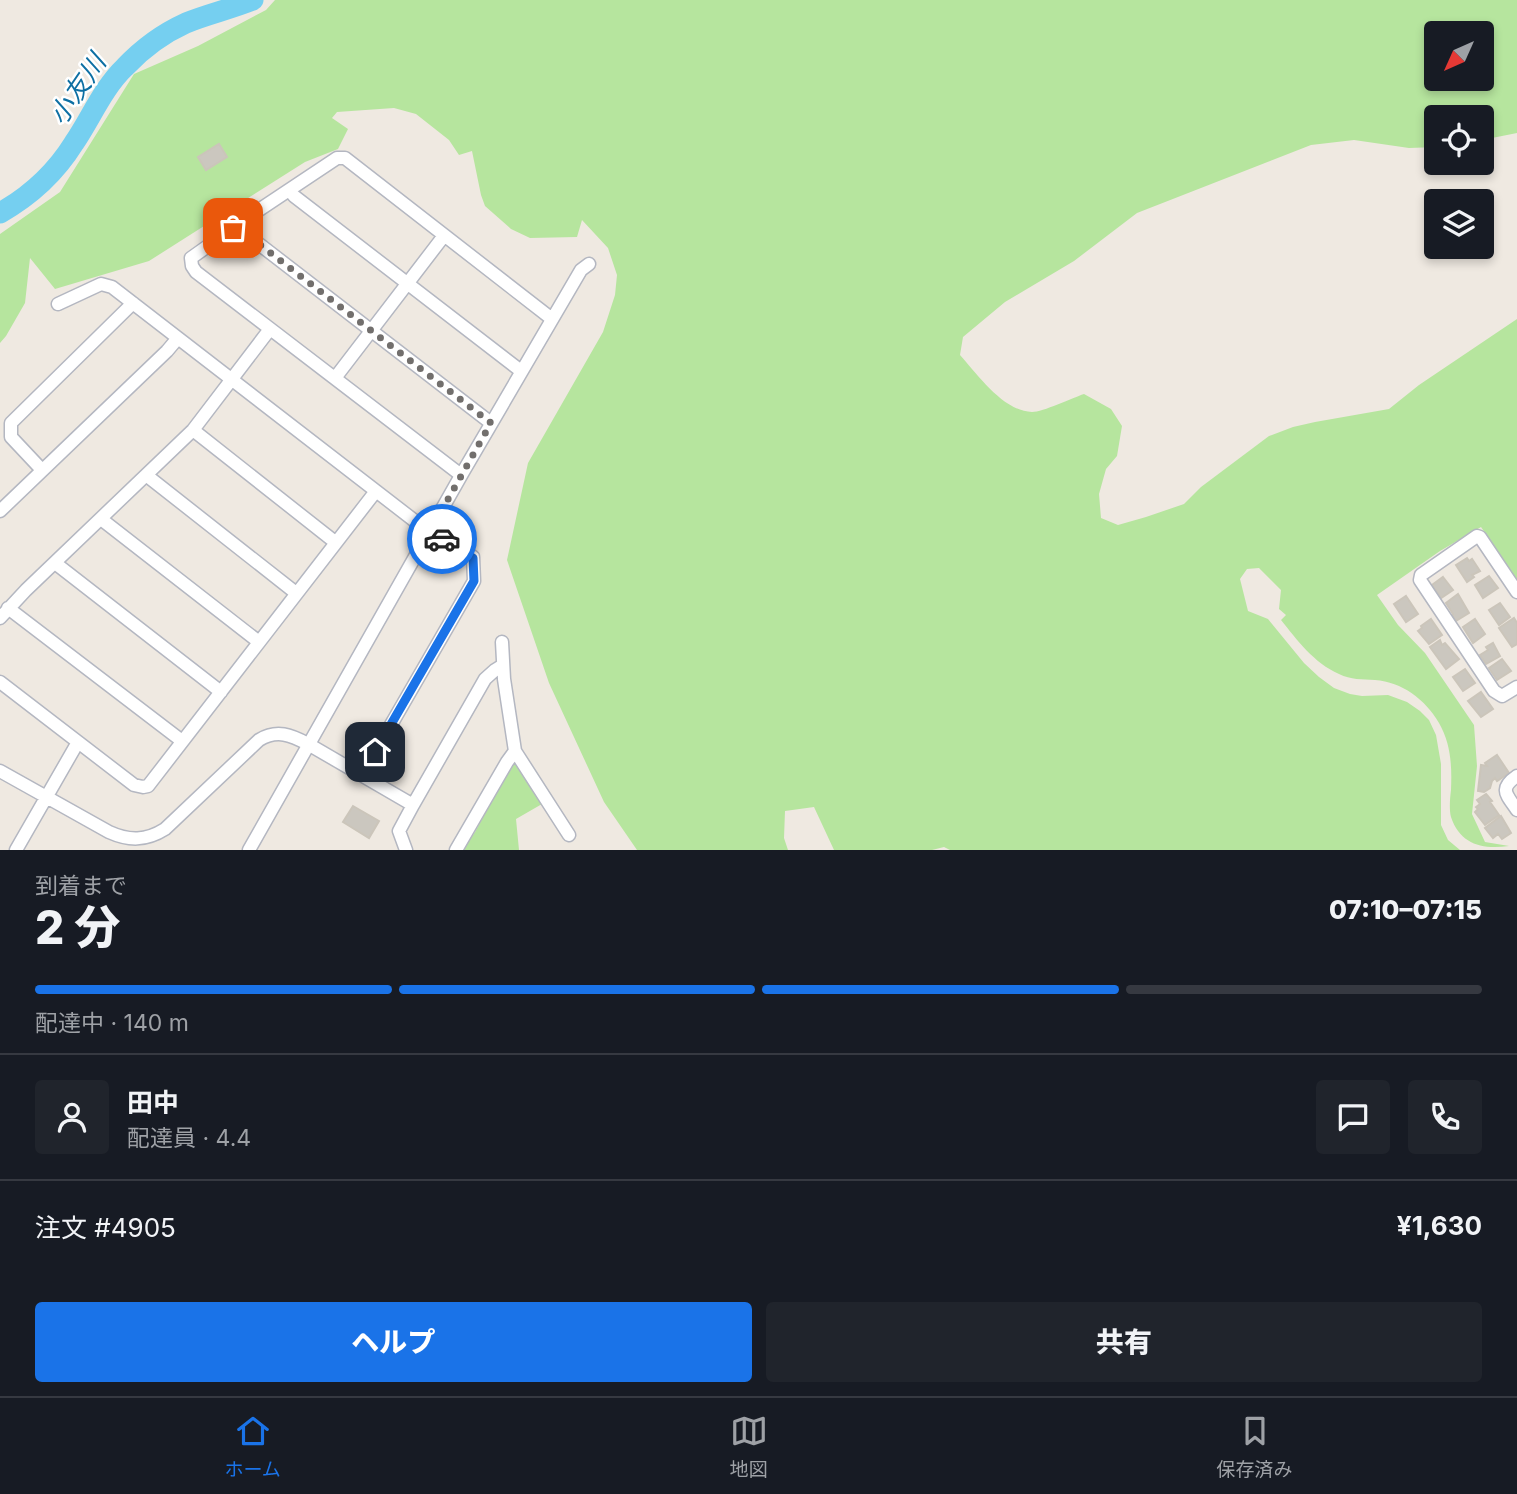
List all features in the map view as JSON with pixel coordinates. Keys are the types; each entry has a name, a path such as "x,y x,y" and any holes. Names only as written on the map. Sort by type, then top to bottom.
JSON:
{"street":[{"path":"461,475 196,272 191,258 337,158 345,158 443,237 552,319"},
{"path":"289,190 521,371"},
{"path":"238,224 246,234 491,423"},
{"path":"335,378 443,237"},
{"path":"248,850 521,371 583,268 589,264"},
{"path":"58,304 101,284 112,286 376,491 430,531 473,558 474,581 362,775"},
{"path":"42,470 11,438 11,423 133,303"},
{"path":"182,741 4,613 193,430 270,329"},
{"path":"0,511 178,338"},
{"path":"193,430 335,542"},
{"path":"146,475 296,593"},
{"path":"0,681 134,785 144,788 152,782 376,491"},
{"path":"101,519 259,642"},
{"path":"1517,592 1477,536 1421,575 1420,580 1494,691 1502,696 1517,687"},
{"path":"55,563 220,692"},
{"path":"502,642 515,751 569,835"},
{"path":"406,850 399,831 413,804 485,679 503,665"},
{"path":"0,771 117,836 143,839 165,829 263,737 283,734 308,744 413,804"},
{"path":"16,850 78,742"},
{"path":"456,850 515,751"},
{"path":"1517,776 1505,789 1517,810"}],"green space":[{"path":"275,0 1517,0 1517,133 1494,138 1494,105 1424,105 1424,147 1409,148 1354,140 1311,145 1137,213 1074,261 1005,302 963,337 960,355 992,391 1021,410 1037,411 1084,394 1111,409 1122,426 1117,456 1106,469 1099,494 1101,518 1118,525 1184,504 1201,487 1269,436 1315,422 1389,409 1419,385 1517,319 1517,580 1481,527 1440,551 1377,595 1398,625 1425,653 1474,725 1477,766 1472,814 1485,842 1509,846 1481,846 1466,839 1455,826 1450,811 1450,755 1443,731 1427,706 1412,693 1394,684 1343,676 1314,657 1281,620 1286,615 1279,609 1281,590 1259,568 1247,569 1240,579 1248,611 1268,619 1319,677 1334,688 1350,694 1388,695 1407,702 1429,720 1436,735 1441,764 1441,825 1448,840 1460,850 950,850 944,847 932,850 834,850 814,807 785,811 784,838 788,850 637,850 604,802 549,683 507,560 528,463 603,332 615,295 617,275 608,248 582,220 577,237 530,238 511,229 485,206 472,151 459,155 449,140 416,114 394,108 337,112 332,118 348,129 338,149 305,162 149,261 55,289 30,258 25,303 0,343 0,234 60,192 134,74 198,46 266,10"},
{"path":"513,765 520,767 542,804 516,819 519,850 463,850 509,769"}],"building":[{"path":"219,144 227,157 206,170 198,157"},
{"path":"1467,558 1469,561 1472,559 1480,571 1472,575 1474,577 1467,582 1456,565"},
{"path":"1489,576 1498,588 1483,598 1475,585"},
{"path":"1443,577 1453,590 1441,598 1432,585"},
{"path":"1458,594 1469,613 1456,621 1446,603"},
{"path":"1406,596 1418,614 1406,622 1394,604"},
{"path":"1500,603 1510,617 1499,625 1489,610"},
{"path":"1514,618 1517,623 1517,644 1512,647 1499,628"},
{"path":"1431,619 1442,635 1429,644 1418,631"},
{"path":"1475,619 1485,634 1473,643 1463,627"},
{"path":"1440,640 1442,645 1445,643 1459,659 1446,669 1430,647"},
{"path":"1493,643 1500,656 1486,664 1480,655"},
{"path":"1502,659 1511,671 1497,680 1489,668"},
{"path":"1465,669 1475,683 1463,691 1453,677"},
{"path":"1481,692 1493,709 1481,717 1468,701"},
{"path":"1497,755 1509,773 1497,781 1495,778 1490,788 1484,792 1478,791 1481,765 1487,766 1485,763"},
{"path":"1486,794 1499,815 1485,825 1475,812 1480,804 1477,800"},
{"path":"353,806 379,821 369,838 343,822"},
{"path":"1501,816 1511,833 1502,839 1498,834 1493,838 1485,828"}],"waterway":[{"name":"小友川","path":"0,213 32,191 59,164 110,84 139,54 186,23 253,0"}],"way so far":[{"path":"233,228 238,224 246,234 491,423 430,531 442,539"}],"route":[{"path":"375,752 475,578 471,555 442,539"}]}
